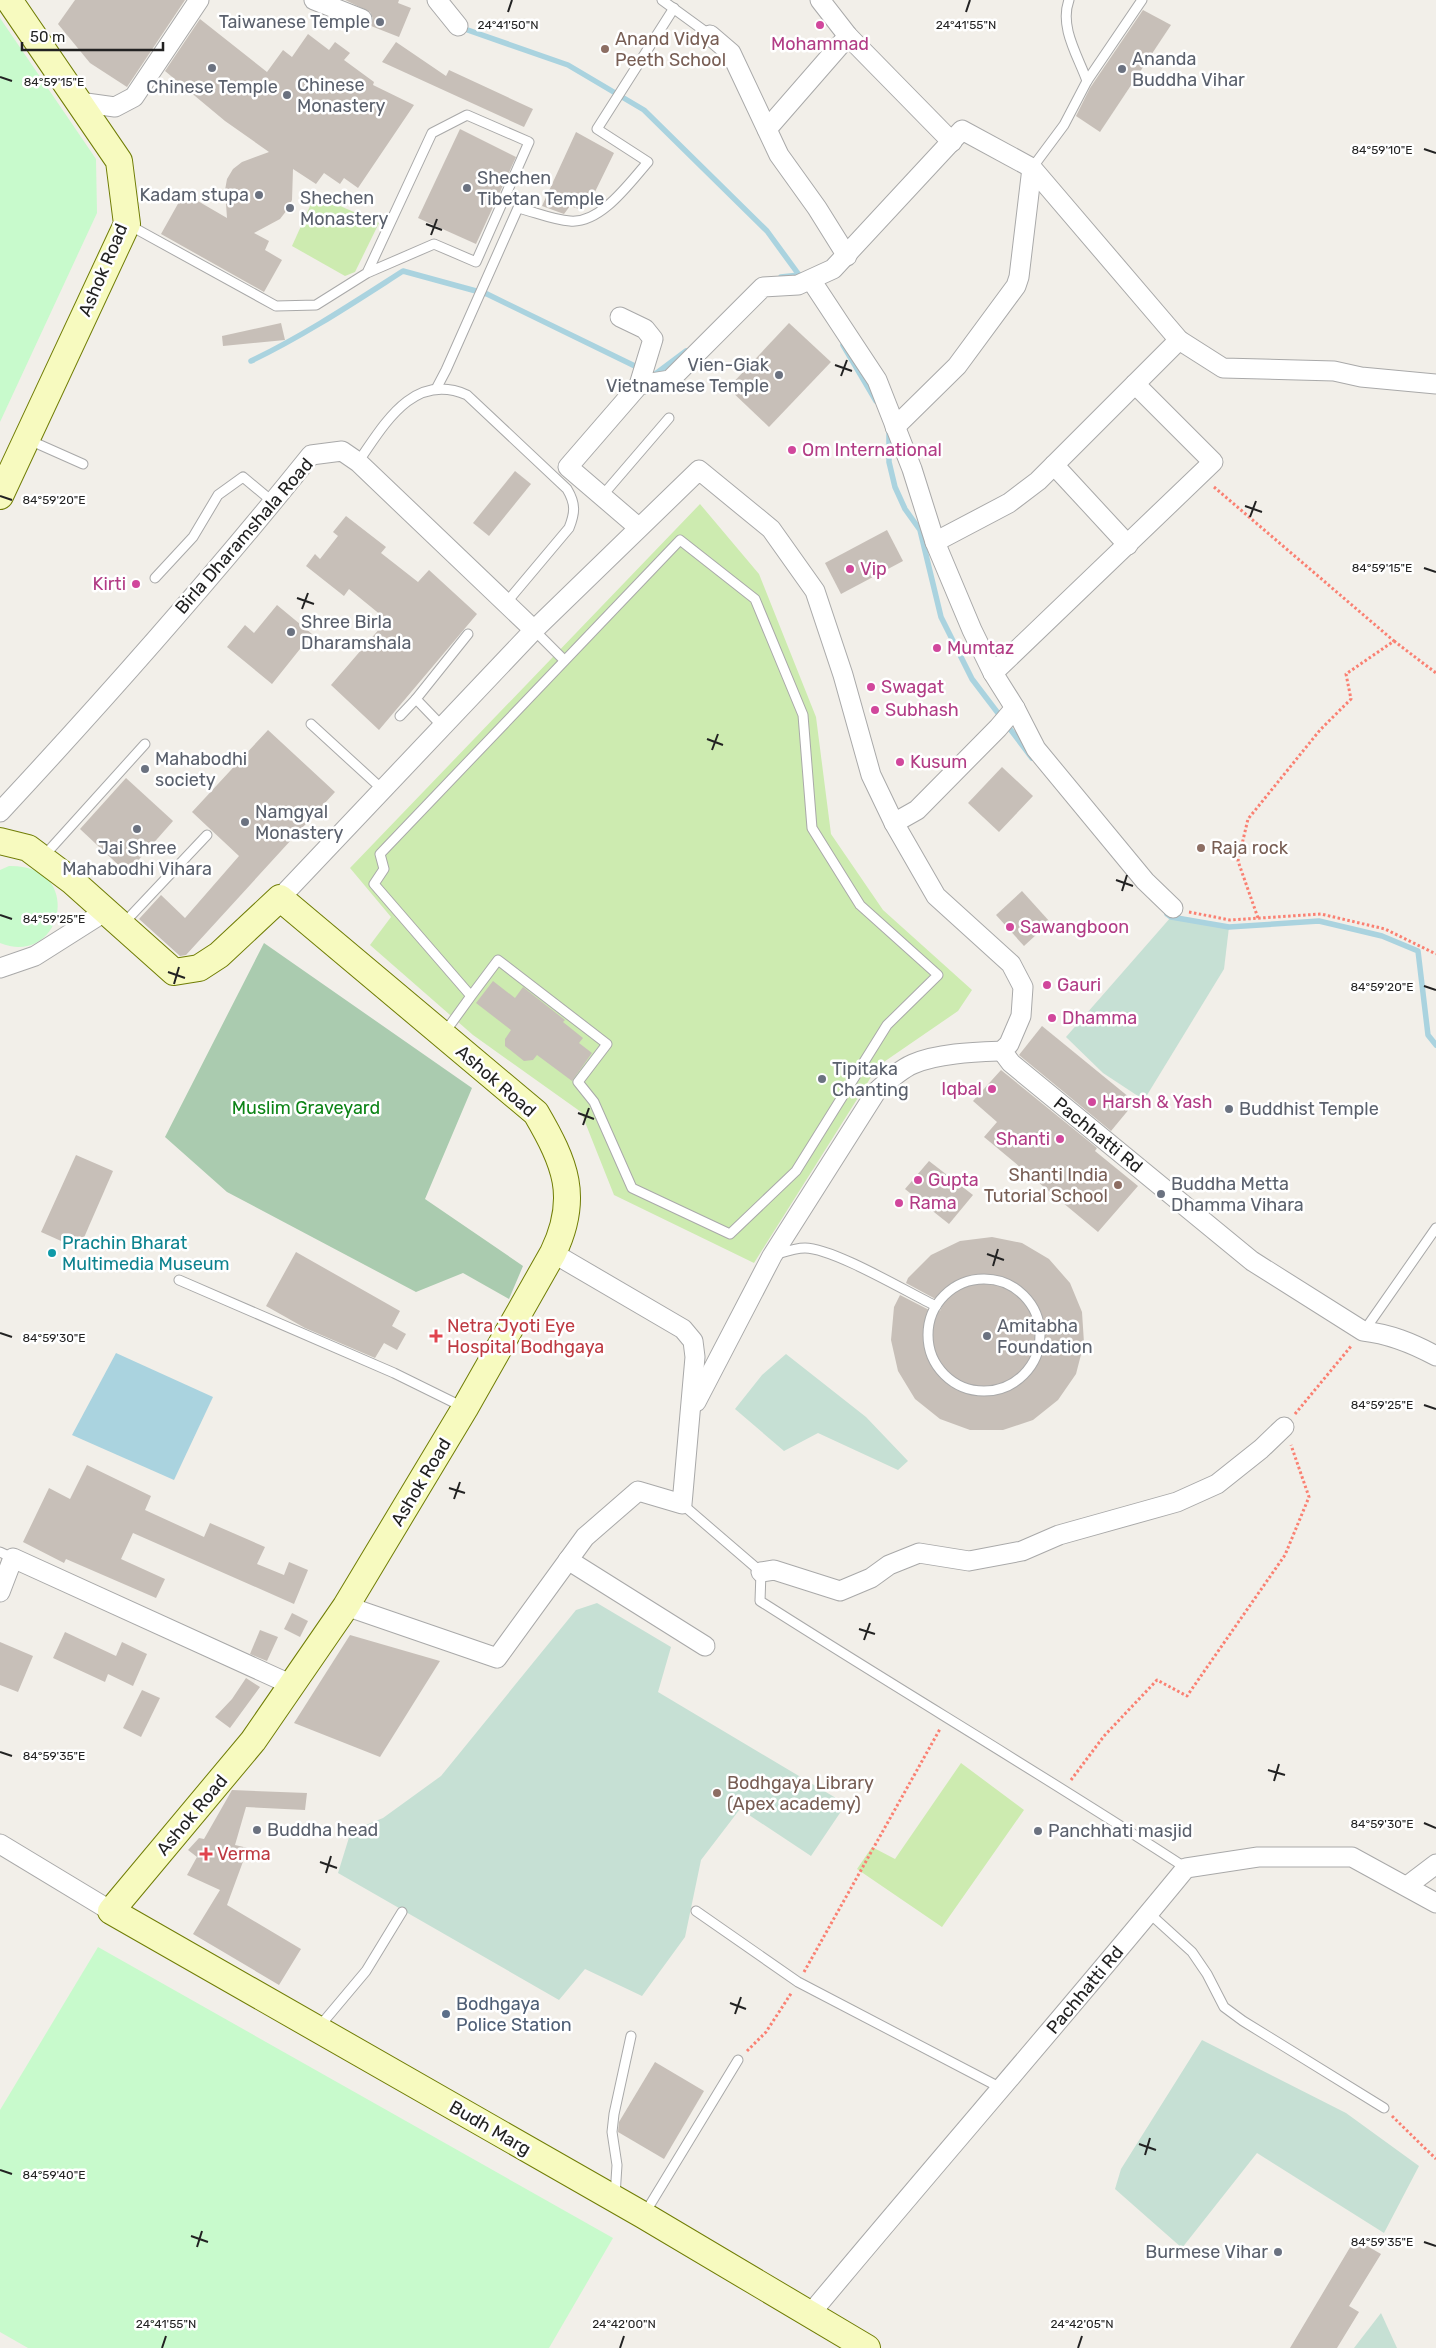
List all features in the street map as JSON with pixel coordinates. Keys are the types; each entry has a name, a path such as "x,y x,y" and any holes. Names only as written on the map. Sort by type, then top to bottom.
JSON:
{"street":[{"name":"Ashok Road","path":"0,496 127,224 119,161 8,0"},
{"path":"79,102 115,107 134,97 199,0"},
{"path":"314,0 362,19"},
{"path":"437,0 458,26"},
{"path":"820,0 848,36 952,142"},
{"path":"710,35 731,53 779,155 817,208 846,256"},
{"path":"767,129 848,36"},
{"path":"639,384 670,380 763,287 805,283 833,269 962,130 1032,168 1179,340 1223,368 1334,370 1361,377 1436,384"},
{"path":"896,427 957,366 1016,286 1019,277 1032,168"},
{"path":"805,283 877,380 912,469 935,542 993,673 1036,750 1145,881 1174,908"},
{"path":"620,317 646,330 653,340 639,384 568,467 638,527"},
{"path":"935,542 1009,503 1038,482 1179,340"},
{"path":"993,673 1213,462 1136,384"},
{"name":"Birla Dharamshala Road","path":"0,812 68,739 273,502 311,455 342,451 358,462 534,630"},
{"path":"1054,465 1128,545"},
{"path":"0,841 28,848 42,858 72,881 174,972 199,968 219,955 280,898 534,630 698,470 771,529 815,591 844,675 871,775 894,823 936,896 1011,964 1024,987 1021,1016 1010,1044 1002,1051 962,1053 914,1064 891,1078 876,1092 859,1116 772,1256 689,1416"},
{"path":"894,823 917,810 998,728 1014,708"},
{"name":"Ashok Road","path":"111,1911 253,1741 346,1606 465,1408 553,1253 560,1238 567,1212 566,1178 557,1149 536,1113 280,898"},
{"path":"0,968 35,956 114,918"},
{"name":"Pachhatti Rd","path":"1002,1051 1011,1063 1252,1261 1364,1331 1384,1333 1414,1344 1436,1356"},
{"path":"346,1606 497,1658 585,1537 638,1491 682,1504 695,1357 693,1341 683,1329 553,1253"},
{"path":"761,1572 774,1570 840,1591 872,1578 889,1565 919,1553 969,1561 1022,1551 1059,1534 1177,1502 1217,1484 1261,1449 1284,1427"},
{"path":"0,1592 6,1555 292,1686"},
{"path":"568,1560 705,1646"},
{"path":"0,1844 111,1911"},
{"path":"1186,1868 1258,1857 1352,1857 1436,1903"},
{"path":"1407,1886 1436,1864"},
{"name":"Pachhatti Rd","path":"811,2313 1186,1868"},
{"name":"Budh Marg","path":"111,1911 643,2215 811,2313 867,2348"}],"lane":[{"path":"662,0 710,35"},
{"path":"1069,0 1066,18 1067,30 1087,81"},
{"path":"1032,168 1064,125 1087,81 1142,0"},
{"path":"436,389 518,208 569,221 585,219 608,206 648,162 598,129 674,8"},
{"path":"127,224 276,306 316,305 367,273 434,244 476,262 530,142 467,115 432,133 367,273"},
{"path":"358,462 393,412 404,402 436,389 456,390 467,395 567,489 574,500 575,514 569,528 506,603"},
{"path":"602,496 669,418"},
{"path":"26,439 83,464"},
{"path":"155,578 193,537 218,495 243,477 273,502"},
{"path":"443,1034 498,960 607,1044 578,1082 594,1102 632,1188 730,1234 796,1172 888,1026 938,975 860,906 812,828 803,716 755,599 680,540 380,854 384,869 374,884 471,996"},
{"path":"534,630 564,660"},
{"path":"400,716 468,634"},
{"path":"416,699 442,726"},
{"path":"311,724 382,789"},
{"path":"42,858 145,744"},
{"path":"114,918 207,835"},
{"path":"1364,1331 1436,1228"},
{"path":"772,1256 804,1248 816,1249 848,1262 936,1306"},
{"path":"982,1279 1001,1281 1018,1290 1031,1303 1039,1320 1040,1339 1036,1357 1026,1373 1012,1385 994,1391 976,1392 958,1386 944,1375 933,1360 928,1342 929,1324 936,1306 948,1292 964,1283 982,1279"},
{"path":"179,1280 394,1373 465,1408"},
{"path":"682,1504 761,1572 760,1601 946,1718 1065,1789 1186,1868"},
{"path":"696,1911 798,1982 1001,2088"},
{"path":"318,2029 366,1971 402,1912"},
{"path":"1148,1913 1192,1952 1208,1974 1224,2007 1242,2021 1384,2108"},
{"path":"615,2199 617,2165 612,2132 614,2114 631,2036"},
{"path":"643,2215 738,2060"}],"path":[{"path":"1200,475 1394,641 1436,673"},
{"path":"1258,918 1238,861 1248,819 1320,730 1351,699 1346,674 1394,641"},
{"path":"1174,908 1230,920 1321,914 1385,929 1436,954"},
{"path":"1065,1789 1104,1736 1157,1680 1187,1696 1284,1554 1309,1497 1284,1427 1364,1331"},
{"path":"738,2060 766,2032 798,1982 946,1718"},
{"path":"1384,2108 1436,2160"}],"green space":[{"path":"0,18 96,159 97,213 0,422"},
{"path":"315,195 379,223 355,272 345,276 292,246"},
{"path":"700,504 759,574 816,717 831,834 883,910 972,990 958,1011 878,1066 754,1263 614,1195 581,1112 473,1035 370,945 391,917 350,868"},
{"path":"9,866 33,870 49,881 57,896 57,913 51,929 39,941 22,947 0,943 0,870"},
{"path":"1171,917 1229,927 1224,969 1144,1100 1103,1073 1066,1037"},
{"name":"Muslim Graveyard","path":"264,943 472,1088 425,1199 523,1266 509,1299 463,1273 416,1292 227,1192 165,1137"},
{"path":"786,1354 866,1417 908,1461 898,1470 818,1433 784,1451 735,1409 762,1375"},
{"path":"597,1603 671,1647 658,1692 846,1804 811,1856 740,1809 701,1860 685,1937 642,1996 585,1969 559,2000 338,1873 351,1831 383,1818 441,1776 576,1610"},
{"path":"961,1763 1024,1810 942,1927 857,1869 872,1847 895,1859"},
{"path":"98,1947 613,2238 549,2348 28,2348 0,2332 0,2110"},
{"path":"1202,2040 1346,2113 1419,2166 1384,2233 1257,2153 1182,2248 1115,2189 1121,2169"},
{"path":"1381,2313 1397,2348 1354,2348"}],"water":[{"path":"116,1353 213,1397 174,1480 72,1435"}],"building":[{"path":"75,0 185,0 127,87 90,63 58,24"},
{"path":"345,0 399,0 398,3 411,8 399,37 371,26 373,18 370,12"},
{"name":"Ananda Buddha Vihar","path":"1143,10 1171,25 1100,132 1076,116 1090,88"},
{"path":"200,19 267,72 283,50 292,57 308,34 329,50 335,42 350,53 344,60 374,82 373,85 414,105 358,188 344,178 340,184 324,173 316,184 293,169 292,200 287,210 280,219 254,233 269,241 265,250 282,260 264,292 161,234 184,193 227,218 225,190 227,179 233,169 242,162 269,152 225,121 165,71"},
{"path":"396,42 446,76 449,70 533,109 524,127 382,62"},
{"name":"Shechen Tibetan Temple","path":"460,129 516,157 476,244 418,218"},
{"path":"576,132 614,153 591,200 587,197 582,210 570,206 564,214 542,206"},
{"path":"281,323 285,340 223,346 222,336"},
{"name":"Vien-Giak Vietnamese Temple","path":"789,323 831,362 769,427 728,388"},
{"path":"515,471 531,484 489,536 473,523"},
{"path":"346,516 386,547 381,553 418,582 429,570 477,614 379,730 331,685 387,620 349,589 344,596 306,566 315,554 320,559 338,536 333,532"},
{"path":"887,530 903,561 841,594 825,563"},
{"path":"277,605 312,634 272,684 227,647 245,625 254,633"},
{"name":"Namgyal Monastery","path":"268,730 335,792 186,955 180,956 139,919 161,895 185,918 239,856 192,812"},
{"path":"1002,767 1033,796 999,832 968,803"},
{"path":"126,778 173,821 127,873 80,829"},
{"path":"1022,891 1050,922 1024,946 996,915"},
{"path":"493,981 515,998 523,987 565,1020 563,1022 583,1038 579,1043 592,1053 572,1081 537,1055 533,1060 524,1061 505,1046 505,1039 511,1030 476,1003"},
{"path":"1042,1026 1135,1102 1111,1131 1019,1055"},
{"path":"1001,1070 1097,1148 1095,1151 1138,1186 1098,1232 984,1137 997,1122 973,1101"},
{"path":"76,1155 113,1171 79,1249 41,1232"},
{"path":"929,1161 973,1195 949,1224 905,1189"},
{"path":"992,1237 1022,1243 1049,1259 1070,1283 1082,1312 1084,1343 1076,1374 1058,1400 1033,1420 1003,1430 970,1430 940,1419 915,1399 898,1371 891,1340 894,1307 900,1295 933,1312 940,1311 941,1302 906,1283 908,1278 931,1255 960,1241"},
{"path":"296,1252 400,1311 392,1326 406,1334 397,1350 384,1343 375,1358 305,1328 266,1306"},
{"path":"87,1465 151,1496 145,1510 204,1537 210,1523 265,1547 257,1564 284,1575 289,1562 308,1570 294,1604 133,1533 121,1559 165,1579 156,1598 66,1559 64,1563 23,1542 49,1488 70,1499"},
{"path":"292,1613 308,1621 300,1637 284,1629"},
{"path":"260,1630 278,1637 267,1661 250,1654"},
{"path":"65,1632 116,1656 122,1642 147,1654 133,1686 108,1674 105,1682 53,1658"},
{"path":"350,1635 440,1661 380,1757 294,1723"},
{"path":"0,1642 33,1656 18,1692 0,1685"},
{"path":"246,1678 260,1687 230,1728 215,1717 232,1699"},
{"path":"142,1690 160,1698 141,1737 123,1728"},
{"path":"232,1790 307,1793 305,1810 246,1807 235,1845 248,1848 227,1905 301,1949 279,1985 193,1934 220,1890 187,1875 197,1857 188,1850 199,1838 204,1839"},
{"path":"655,2062 704,2091 664,2159 618,2132 619,2122"},
{"path":"1355,2239 1381,2254 1349,2306 1359,2312 1337,2348 1290,2348"}],"waterway":[{"path":"459,27 568,65 644,110 767,231 802,279"},
{"path":"251,361 310,330 403,271 487,294 641,369"},
{"path":"781,277 799,275"},
{"path":"843,345 876,401"},
{"path":"654,375 686,351"},
{"path":"889,433 889,462 895,487 905,509 920,530 941,617 972,679 1032,758"},
{"path":"1167,914 1171,917 1229,927 1319,921 1382,936 1418,951 1428,1035 1436,1045"}],"place":[{"name":"Taiwanese Temple","path":"380,22"},
{"name":"Mohammad","path":"820,25"},
{"name":"Anand Vidya Peeth School","path":"605,49"},
{"name":"Chinese Temple","path":"212,68"},
{"name":"Ananda Buddha Vihar","path":"1122,69"},
{"name":"Chinese Monastery","path":"287,95"},
{"name":"Shechen Tibetan Temple","path":"467,188"},
{"name":"Kadam stupa","path":"259,195"},
{"name":"Shechen Monastery","path":"290,208"},
{"name":"Vien-Giak Vietnamese Temple","path":"779,375"},
{"name":"Om International","path":"792,450"},
{"name":"Vip","path":"850,569"},
{"name":"Kirti","path":"136,584"},
{"name":"Shree Birla Dharamshala","path":"291,632"},
{"name":"Mumtaz","path":"937,648"},
{"name":"Swagat","path":"871,687"},
{"name":"Subhash","path":"875,710"},
{"name":"Kusum","path":"900,762"},
{"name":"Mahabodhi society","path":"145,769"},
{"name":"Namgyal Monastery","path":"245,822"},
{"name":"Jai Shree Mahabodhi Vihara","path":"137,829"},
{"name":"Raja rock","path":"1201,848"},
{"name":"Sawangboon","path":"1010,927"},
{"name":"Gauri","path":"1047,985"},
{"name":"Dhamma","path":"1052,1018"},
{"name":"Tipitaka Chanting","path":"822,1079"},
{"name":"Iqbal","path":"992,1089"},
{"name":"Harsh & Yash","path":"1092,1102"},
{"name":"Buddhist Temple","path":"1229,1109"},
{"name":"Shanti","path":"1060,1139"},
{"name":"Gupta","path":"918,1180"},
{"name":"Shanti India Tutorial School","path":"1118,1185"},
{"name":"Buddha Metta Dhamma Vihara","path":"1161,1194"},
{"name":"Rama","path":"899,1203"},
{"name":"Prachin Bharat Multimedia Museum","path":"52,1253"},
{"name":"Netra Jyoti Eye Hospital Bodhgaya","path":"436,1336"},
{"name":"Amitabha Foundation","path":"987,1336"},
{"name":"Bodhgaya Library (Apex academy)","path":"717,1793"},
{"name":"Buddha head","path":"257,1830"},
{"name":"Panchhati masjid","path":"1038,1831"},
{"name":"Verma","path":"206,1854"},
{"name":"Bodhgaya Police Station","path":"446,2014"},
{"name":"Burmese Vihar","path":"1278,2252"}]}
